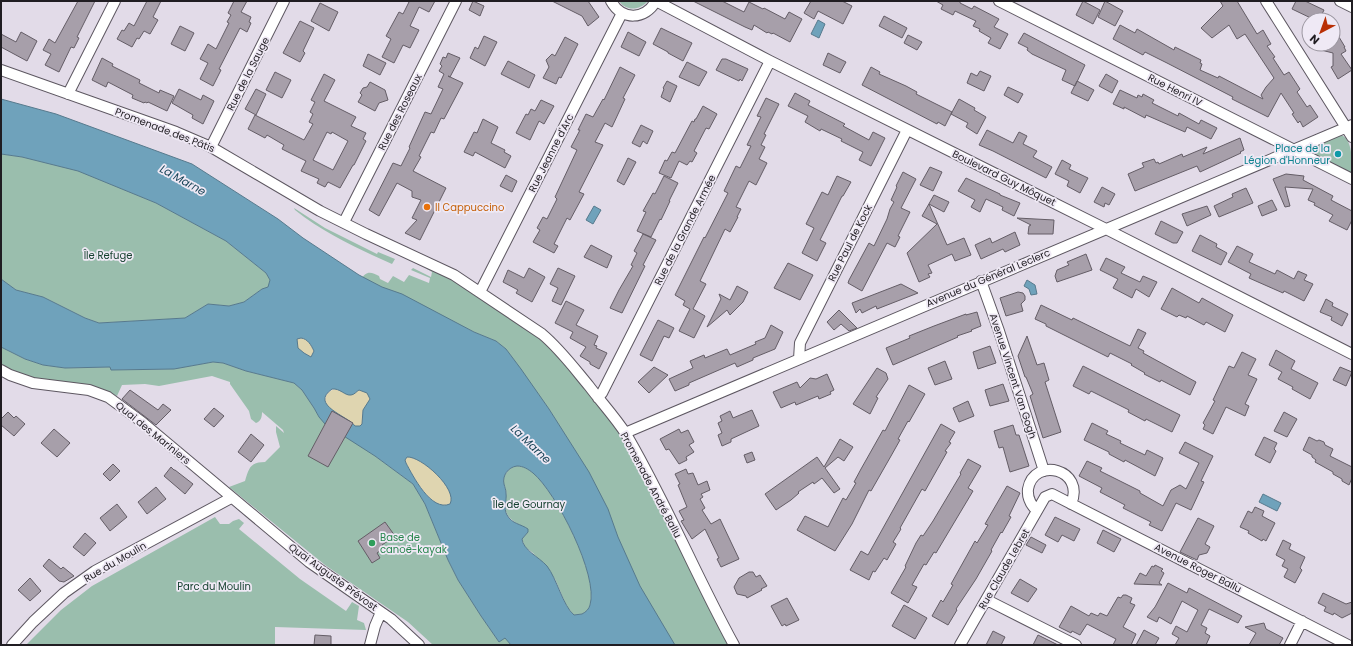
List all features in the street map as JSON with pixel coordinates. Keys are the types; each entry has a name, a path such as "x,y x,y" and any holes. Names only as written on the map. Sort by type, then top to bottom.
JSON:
{"street":[{"path":"68,94 115,1"},
{"name":"Rue de la Sauge","path":"211,147 284,1"},
{"name":"Rue des Roseaux","path":"344,222 456,1"},
{"path":"611,1 622,13 630,16 638,16 645,13 652,8 656,1"},
{"name":"Boulevard Guy Môquet","path":"656,1 770,61 1352,354"},
{"name":"Rue Henri IV","path":"999,1 1292,150 1352,178"},
{"path":"1266,1 1349,126 1352,137"},
{"path":"1340,1 1352,7"},
{"name":"Rue Jeanne d'Arc","path":"480,292 622,13"},
{"name":"Rue de la Grande Armée","path":"598,398 602,393 770,61"},
{"name":"Promenade des Pâtis","path":"1,70 176,132 211,147 320,211 383,242"},
{"name":"Avenue du Général Leclerc","path":"625,433 1349,126"},
{"name":"Rue Paul de Kock","path":"799,359 800,343 907,130"},
{"name":"Promenade André Ballu","path":"383,242 454,275 551,342 569,361 625,433 734,645"},
{"name":"Avenue Vincent Van Gogh","path":"981,281 999,331 1044,471"},
{"name":"Quai des Mariniers","path":"1,370 10,375 33,383 89,390 108,397 142,422 246,511"},
{"path":"1037,511 1030,503 1028,489 1035,476 1044,471 1059,471 1067,476 1074,489 1071,504"},
{"name":"Avenue Roger Ballu","path":"1048,495 1052,494 1348,645"},
{"name":"Rue Claude Lebret","path":"960,645 1045,497 1048,495"},
{"name":"Rue du Moulin","path":"12,645 33,622 64,593 91,574 231,498"},
{"name":"Quai Auguste Prévost","path":"246,511 316,568 381,612 404,630 419,645"},
{"path":"987,600 1076,645"},
{"path":"370,645 375,626 381,612"},
{"path":"1290,645 1302,621"}],"green space":[{"path":"619,1 648,1 637,8 630,8 622,5"},
{"path":"1341,135 1345,137 1350,146 1352,157 1352,174 1314,155 1311,149 1313,146"},
{"name":"Île Refuge","path":"1,154 22,157 79,171 156,203 226,241 266,273 270,280 269,287 262,289 244,302 229,306 208,304 185,318 99,323 85,318 43,297 16,290 1,279"},
{"path":"294,208 325,228 377,254 378,252 395,259 392,264 354,246 329,233"},
{"path":"424,267 440,271 505,312 549,345 589,391 623,437 730,645 663,645 587,477 589,473 549,409 506,349 496,341 361,280 366,273 373,273 388,283 393,276 404,282 409,275 429,283 430,278 411,270 413,268 431,277 432,272"},
{"path":"1,347 25,359 43,365 65,368 110,367 111,370 173,369 213,362 223,363 246,371 294,383 302,390 319,417 413,484 425,504 448,560 458,580 499,642 505,637 511,645 433,645 408,622 325,565 229,487 245,481 253,465 260,462 265,462 280,447 276,426 284,433 283,430 262,412 261,419 258,422 256,423 251,419 249,411 230,382 212,376 159,386 145,384 122,385 117,396 93,386 49,382 27,376 1,366"},
{"name":"Île de Gournay","path":"517,466 529,470 542,483 564,515 574,535 588,575 591,592 590,606 582,614 574,615 567,607 555,579 533,553 525,547 522,539 528,532 512,520 506,512 504,478 511,468"},
{"name":"Parc du Moulin","path":"215,517 220,524 229,524 239,519 244,523 239,529 300,579 346,611 352,602 359,606 357,620 364,623 366,630 275,627 275,645 26,645 61,610 92,586"}],"sand":[{"path":"301,338 307,341 313,349 314,351 311,357 297,348 297,339"},
{"path":"335,389 350,395 359,390 368,393 370,399 362,414 362,424 360,426 355,426 331,410 327,405 325,401 326,396 330,391"},
{"path":"407,457 421,462 437,474 449,490 451,498 450,504 443,505 430,498 413,476 405,460"}],"water":[{"path":"818,20 825,24 819,38 811,34"},
{"name":"La Marne","path":"1,99 56,114 192,164 278,219 303,238 359,275 382,287 402,294 474,332 496,341 506,349 521,369 549,409 589,472 608,509 618,537 640,586 675,645 511,645 505,638 499,642 458,580 448,560 425,504 413,484 375,456 325,424 302,390 294,383 246,371 223,363 213,362 174,369 111,370 110,367 65,368 43,365 25,359 1,347 1,279 16,290 43,297 85,318 99,323 185,318 208,304 229,306 244,302 262,289 268,287 270,280 266,273 226,241 156,203 78,171 22,157 1,154","holes":["301,338 309,343 314,351 311,357 298,348 297,339","332,389 349,395 359,390 367,393 370,399 363,410 362,424 360,426 355,426 332,410 327,405 325,400 326,395","407,457 413,458 429,467 437,474 449,490 451,498 450,504 443,505 436,503 430,498 418,484 405,460","519,466 527,469 542,483 564,515 574,535 588,575 591,592 590,606 582,614 574,615 570,611 551,571 525,547 522,539 528,532 528,529 514,522 507,515 505,510 506,491 504,478 506,472"]},
{"path":"594,206 601,210 593,224 586,220"},
{"path":"1027,280 1035,285 1037,294 1031,295 1029,289 1024,286"},
{"path":"1263,494 1281,503 1277,511 1259,502"}],"building":[{"path":"78,1 95,1 77,37 79,38 74,48 71,47 59,72 45,65 51,54 43,50 49,39 55,43"},
{"path":"147,1 161,1 153,17 158,20 150,34 144,31 139,39 137,38 132,47 117,39 122,30 124,31 129,23 134,26"},
{"path":"234,1 247,1 241,12 251,17 249,22 251,23 247,32 240,28 219,69 221,70 213,86 200,79 208,63 200,59 208,44 216,49 229,23 227,22 231,15 228,13"},
{"path":"406,1 435,1 429,12 419,7 410,26 419,30 410,48 403,45 394,63 382,57 391,39 386,36 399,12 403,14 409,2"},
{"path":"473,1 484,6 480,16 469,10"},
{"path":"552,1 588,1 599,17 588,26 582,16"},
{"path":"693,1 722,1 744,12 749,2 785,19 789,12 802,19 790,42 773,33 767,33 754,25 752,30"},
{"path":"811,1 842,1 852,6 843,24 818,11 814,19 804,13"},
{"path":"936,1 960,1 960,3 972,9 974,6 999,19 994,27 1008,34 1000,49 988,43 991,38 979,31 980,29 973,26 976,21 955,11 953,15 941,9 943,5"},
{"path":"1083,1 1100,10 1093,24 1076,15"},
{"path":"1105,1 1123,11 1115,26 1098,17"},
{"path":"1220,1 1237,1 1257,34 1263,30 1271,44 1267,46 1275,57 1273,58 1284,75 1289,72 1300,89 1297,92 1307,107 1310,105 1318,117 1303,127 1300,121 1298,123 1292,114 1294,113 1281,93 1268,117 1167,63 1145,52 1143,55 1113,39 1120,25 1135,33 1137,29 1174,50 1175,47 1201,60 1200,63 1202,64 1200,70 1218,78 1219,76 1263,99 1261,95 1274,78 1245,34 1237,39 1229,25 1212,38 1201,28 1223,6"},
{"path":"1296,1 1305,1 1324,10 1323,12 1301,12 1301,13 1292,9"},
{"path":"320,3 338,12 329,31 311,21"},
{"path":"884,16 907,28 902,38 879,26"},
{"path":"300,21 314,28 303,51 305,53 300,62 283,53"},
{"path":"180,26 194,33 185,51 171,44"},
{"path":"661,28 692,43 683,61 653,44"},
{"path":"21,32 37,41 27,61 1,47 1,34 16,42"},
{"path":"628,32 646,42 639,56 621,47"},
{"path":"1024,33 1085,65 1075,86 1062,80 1066,70 1032,54 1027,50 1028,48 1018,43"},
{"path":"908,35 922,42 917,50 904,43"},
{"path":"484,36 497,42 485,66 470,58 475,47 478,49"},
{"path":"565,37 578,44 561,78 559,77 556,84 543,78 549,67 546,60 552,54 555,56"},
{"path":"1341,40 1346,51 1341,54 1352,70 1338,79 1331,67 1333,66 1333,53 1329,52 1341,52"},
{"path":"448,53 460,58 450,77 463,83 444,119 441,118 434,133 431,132 419,156 421,157 413,171 446,188 420,240 405,233 417,220 412,218 421,200 412,197 412,191 397,183 379,216 369,210 393,163 401,166 425,112 431,114 443,89 438,87 444,74 439,71 442,66 440,64 443,57 446,58"},
{"path":"828,53 846,62 840,73 823,65"},
{"path":"368,54 386,63 380,75 363,66"},
{"path":"102,58 113,64 112,66 140,80 139,83 159,93 160,90 174,96 167,111 148,102 144,103 132,98 133,95 108,82 106,87 92,80"},
{"path":"722,59 726,59 748,69 742,81 716,70"},
{"path":"508,61 535,75 529,88 501,74"},
{"path":"687,62 707,72 699,86 679,77"},
{"path":"620,67 635,75 623,98 625,99 612,127 605,123 595,142 603,145 579,192 584,194 570,220 567,218 554,244 558,246 554,253 533,242 540,230 537,228 543,217 547,219 557,199 555,197 577,150 571,147 586,114 593,117 603,99 604,100"},
{"path":"871,67 880,72 879,74 906,86 917,92 916,94 952,112 945,126 938,122 937,124 862,85"},
{"path":"980,71 991,76 984,91 967,83 971,73 977,76"},
{"path":"275,72 291,80 282,98 266,90"},
{"path":"324,74 335,80 324,101 356,117 351,126 366,133 363,139 366,141 340,188 328,182 325,187 317,183 319,179 301,171 306,161 282,149 284,145 267,135 265,138 248,129 255,115 304,140 313,124 309,122 313,114 310,112 315,102 311,100","holes":["327,132 331,134 332,132 348,141 333,170 313,160"]},
{"path":"1106,74 1118,81 1112,93 1099,86"},
{"path":"667,81 677,86 670,102 661,97 663,88"},
{"path":"1077,81 1094,90 1088,101 1071,93"},
{"path":"370,82 385,90 388,100 379,103 375,111 358,102 362,95 360,93 363,88 367,87"},
{"path":"1008,87 1023,94 1018,103 1004,95"},
{"path":"179,89 201,100 203,95 214,101 203,124 192,118 193,115 172,103"},
{"path":"256,89 266,94 256,115 245,109"},
{"path":"1120,90 1137,98 1138,95 1142,97 1143,94 1154,100 1152,103 1178,116 1179,113 1199,124 1201,120 1217,128 1211,139 1187,127 1185,132 1146,115 1145,118 1124,107 1124,109 1113,104"},
{"path":"795,93 810,101 808,105 845,124 843,126 869,140 873,132 885,138 871,166 859,160 863,152 841,141 842,139 821,129 820,131 805,122 808,116 788,106"},
{"path":"766,98 779,104 764,134 766,135 761,145 765,147 759,159 767,163 756,185 749,181 736,207 741,209 738,217 730,232 725,229 700,281 706,284 693,309 705,316 694,338 679,331 690,309 683,305 685,301 675,295 728,193 724,191 736,166 740,168 751,146 747,145 761,117 757,116"},
{"path":"959,99 975,108 974,110 986,117 977,134 966,127 968,123 951,114"},
{"path":"541,100 554,106 544,124 539,121 530,140 516,133 526,114 528,115 531,109 535,111"},
{"path":"703,106 717,114 709,129 706,128 694,151 697,153 692,162 690,161 687,165 679,161 671,178 659,173 665,160 667,161 672,152 675,153 692,121 694,122"},
{"path":"483,119 498,127 491,143 505,150 504,152 511,156 505,168 475,152 473,156 464,152 474,132 477,133"},
{"path":"641,125 653,131 647,144 643,141 640,147 632,143"},
{"path":"987,130 1013,143 1019,132 1027,136 1023,144 1037,151 1033,157 1052,167 1046,178 979,145"},
{"path":"1240,138 1244,150 1240,152 1241,153 1200,172 1197,166 1135,191 1128,174 1144,167 1142,163 1154,159 1156,163 1158,162 1159,164 1182,154 1183,157 1207,147 1203,154"},
{"path":"628,158 636,162 624,185 617,181"},
{"path":"1062,160 1071,165 1069,169 1088,178 1080,193 1067,186 1069,181 1055,174"},
{"path":"930,167 942,172 933,191 920,185"},
{"path":"903,172 916,179 901,208 910,212 898,236 900,237 895,247 887,243 862,291 848,283 849,280 869,243 874,246 894,202 891,200"},
{"path":"1286,174 1304,176 1303,180 1333,196 1331,200 1352,211 1352,220 1347,230 1329,221 1333,215 1314,205 1315,203 1308,200 1313,189 1285,187 1290,206 1285,207 1273,179"},
{"path":"506,175 517,181 512,192 500,186"},
{"path":"664,176 678,183 661,220 660,219 651,237 637,231 646,212 643,211 653,193 655,194"},
{"path":"837,176 851,182 842,196 820,240 826,243 817,261 802,253 814,228 806,224 822,192 828,195"},
{"path":"966,178 1020,203 1014,216 1002,210 1003,207 986,199 980,212 971,207 975,200 958,191"},
{"path":"1102,187 1115,194 1109,205 1105,203 1104,207 1094,202"},
{"path":"1246,188 1253,203 1219,217 1214,206 1233,197 1232,194"},
{"path":"934,195 949,202 944,212 929,204 947,245 964,238 971,255 955,261 952,254 928,265 932,273 928,274 930,277 919,282 907,253 937,224 922,216"},
{"path":"1272,200 1277,210 1262,216 1258,206"},
{"path":"1207,206 1211,215 1187,226 1182,214"},
{"path":"1017,218 1054,220 1053,234 1028,234 1029,226 1031,225"},
{"path":"1161,221 1183,232 1177,243 1173,243 1155,234"},
{"path":"1015,232 1020,245 1005,252 1003,249 981,259 975,245 990,238 992,243"},
{"path":"643,234 656,240 643,265 645,266 622,313 610,308 633,266 631,265 637,253 634,251"},
{"path":"1200,235 1217,244 1216,247 1227,253 1221,265 1192,251"},
{"path":"591,245 612,256 607,268 584,257"},
{"path":"1237,246 1253,254 1249,262 1275,274 1277,270 1294,279 1298,271 1307,275 1304,280 1313,284 1304,301 1284,291 1283,293 1249,278 1251,274 1228,262"},
{"path":"1086,254 1092,270 1057,282 1055,276 1057,270 1069,265 1067,262"},
{"path":"1106,258 1125,267 1121,273 1140,282 1143,276 1157,282 1149,297 1136,289 1132,298 1113,288 1118,279 1100,270"},
{"path":"788,263 813,275 800,300 774,288"},
{"path":"529,268 545,277 532,302 516,293 518,290 503,282 508,270 524,278"},
{"path":"558,268 575,276 561,305 552,301 558,288 550,284"},
{"path":"901,284 918,293 877,309 876,306 862,313 860,309 856,313 852,303"},
{"path":"737,286 748,292 743,302 730,315 727,310 707,327 721,299 719,294 730,300"},
{"path":"1172,288 1199,303 1202,298 1233,315 1225,332 1206,322 1204,325 1187,316 1186,318 1179,315 1177,317 1161,309"},
{"path":"1018,292 1023,293 1025,296 1025,300 1021,304 1023,311 1006,316 1000,298"},
{"path":"1326,299 1333,303 1332,306 1348,314 1342,326 1331,320 1332,317 1320,312"},
{"path":"566,301 584,310 576,325 598,336 594,345 597,346 596,348 607,353 599,369 580,356 586,347 570,338 573,332 555,323"},
{"path":"1041,305 1072,320 1073,318 1130,346 1138,329 1146,333 1138,348 1144,351 1143,353 1196,382 1190,395 1161,380 1160,382 1144,374 1145,373 1131,365 1132,364 1110,353 1108,357 1046,326 1046,324 1035,319"},
{"path":"839,310 857,328 849,331 841,324 834,330 827,322"},
{"path":"977,312 981,326 893,365 886,348 910,338 909,336 934,326 966,314"},
{"path":"658,320 674,328 669,338 664,336 652,361 640,355"},
{"path":"771,325 783,332 775,349 753,358 753,360 737,367 735,363 689,383 689,385 675,391 669,379 693,368 690,361 704,355 705,358 727,349 730,355 756,344 755,342 765,338"},
{"path":"1027,336 1037,365 1044,363 1049,380 1045,382 1061,432 1043,438 1030,396 1033,394 1018,356"},
{"path":"990,346 996,363 978,369 973,352"},
{"path":"1276,350 1295,361 1291,369 1318,383 1310,399 1278,379 1282,372 1269,365"},
{"path":"1242,352 1256,359 1248,375 1257,379 1245,404 1249,406 1245,416 1226,407 1213,434 1203,429 1205,425 1203,423 1215,401 1213,400 1229,366 1234,368"},
{"path":"945,361 952,379 935,385 928,368"},
{"path":"1083,366 1180,415 1172,432 1146,419 1145,421 1128,412 1129,410 1091,391 1089,394 1073,386"},
{"path":"654,367 668,375 649,393 638,382"},
{"path":"1340,367 1352,372 1346,386 1333,380"},
{"path":"877,368 886,373 888,379 876,397 878,398 870,414 853,404"},
{"path":"827,374 834,390 830,392 831,394 819,399 818,396 796,405 795,402 781,408 773,392 797,382 800,388 810,378 816,379"},
{"path":"1003,384 1009,401 990,406 985,390"},
{"path":"909,385 925,394 909,422 908,421 898,439 900,440 871,491 869,490 852,524 835,551 797,530 805,516 828,527 843,498 846,500 856,483 854,482 861,469 883,430 885,431"},
{"path":"130,390 158,410 163,404 171,410 156,425 122,399"},
{"path":"968,401 974,416 959,422 953,408"},
{"path":"214,408 224,416 214,427 204,419"},
{"path":"752,410 759,426 731,439 731,442 722,446 718,435 722,433 718,423 722,421 720,416 730,411 733,418"},
{"path":"332,411 353,423 328,467 308,456"},
{"path":"8,412 14,418 16,416 25,424 14,436 1,425 1,419"},
{"path":"1284,412 1297,419 1287,437 1274,431"},
{"path":"1092,423 1108,431 1106,434 1121,441 1120,443 1145,455 1147,450 1163,458 1155,476 1125,460 1124,462 1109,454 1109,452 1084,440"},
{"path":"941,424 955,432 949,442 951,443 945,451 947,452 925,491 922,489 900,528 901,529 893,542 896,544 887,560 884,558 875,572 873,571 869,580 850,570 861,551 868,555"},
{"path":"1013,425 1016,435 1019,435 1029,466 1010,472 1003,447 999,448 994,431"},
{"path":"54,429 70,443 57,457 41,443"},
{"path":"679,429 681,433 688,430 694,442 689,445 694,452 686,457 687,460 679,464 669,449 666,450 660,439"},
{"path":"251,434 264,445 251,462 238,452"},
{"path":"1264,437 1277,443 1274,449 1276,451 1270,463 1255,455"},
{"path":"1309,437 1317,441 1319,440 1324,442 1325,445 1333,449 1330,456 1352,467 1352,478 1349,485 1333,474 1333,472 1315,462 1316,460 1312,457 1312,455 1303,450"},
{"path":"840,439 853,447 844,461 838,457 825,468 840,489 834,493 822,478 798,492 799,493 791,500 776,510 765,494 817,457 824,467"},
{"path":"1185,442 1213,456 1201,481 1204,482 1191,510 1176,503 1162,531 1149,525 1151,522 1123,508 1125,505 1100,492 1102,488 1079,476 1087,461 1102,468 1100,471 1140,491 1140,493 1163,506 1171,490 1180,485 1186,489 1199,463 1179,453"},
{"path":"752,452 755,460 747,463 744,455"},
{"path":"968,459 981,466 968,488 973,491 936,553 934,552 926,565 924,564 912,585 917,587 908,603 891,593 906,567 905,566 916,543 921,535 923,536 933,521 961,474 960,473"},
{"path":"113,464 120,471 110,481 103,474"},
{"path":"171,467 193,484 185,494 164,476"},
{"path":"686,469 688,474 693,473 698,485 707,481 710,490 701,494 703,497 700,499 705,508 702,510 711,524 720,519 739,559 721,567 717,559 719,558 705,529 692,539 681,521 684,520 679,511 687,507 678,485 680,484 675,474"},
{"path":"1007,486 1020,493 1009,516 1011,517 948,625 932,616 941,600 943,602 953,585 951,584 975,541 977,543 988,525 985,524"},
{"path":"156,487 166,499 147,514 138,502"},
{"path":"117,504 127,517 110,531 100,518"},
{"path":"1255,507 1264,511 1262,516 1275,523 1266,541 1263,539 1262,541 1248,533 1249,531 1240,527 1248,511 1252,513"},
{"path":"1055,517 1080,529 1074,541 1062,535 1058,542 1045,535"},
{"path":"1198,518 1214,526 1205,544 1210,547 1207,553 1199,555 1197,560 1180,552"},
{"name":"Base de canoë-kayak","path":"385,522 395,536 382,545 384,548 377,553 380,558 372,563 358,541"},
{"path":"1103,530 1121,539 1114,552 1097,543"},
{"path":"85,533 96,543 84,556 73,547"},
{"path":"1031,537 1046,545 1042,553 1026,545"},
{"path":"1283,540 1291,544 1289,549 1305,557 1300,568 1302,570 1295,583 1284,577 1288,569 1282,566 1285,560 1276,555"},
{"path":"49,559 61,569 63,567 74,576 64,582 59,581 43,566"},
{"path":"1155,565 1163,569 1161,571 1164,573 1159,583 1162,585 1134,584 1140,573 1146,576 1152,566 1154,567"},
{"path":"749,572 753,572 756,577 760,575 767,586 747,598 746,596 737,594 734,587 739,578"},
{"path":"30,578 41,591 30,601 18,590"},
{"path":"1020,579 1037,589 1028,602 1011,593"},
{"path":"1168,583 1187,593 1189,588 1242,616 1238,623 1209,609 1201,625 1207,628 1205,633 1210,636 1206,645 1175,645 1179,638 1172,634 1176,626 1187,632 1198,610 1182,601 1171,624 1159,617 1157,622 1147,617 1155,607"},
{"path":"1323,593 1346,604 1352,602 1352,613 1342,618 1334,613 1333,615 1324,611 1326,607 1318,603"},
{"path":"1123,595 1132,598 1130,603 1135,605 1123,627 1136,634 1131,645 1113,645 1116,639 1087,624 1080,635 1072,631 1071,633 1059,627 1071,606 1089,616 1091,613 1098,616 1100,613 1107,616 1118,597 1121,598"},
{"path":"787,598 799,620 786,626 785,624 782,626 771,606"},
{"path":"904,605 927,618 915,639 892,626"},
{"path":"1264,623 1266,629 1283,638 1279,645 1249,645 1256,633 1245,627"},
{"path":"1144,630 1159,638 1155,645 1136,645"},
{"path":"993,631 1005,637 1001,645 986,645"},
{"path":"315,635 331,636 331,645 314,645"},
{"path":"1038,635 1058,645 1033,645"}],"place":[{"name":"Place de la Légion d'Honneur","path":"1338,154"},
{"name":"Il Cappuccino","path":"427,207"},
{"name":"Base de canoë-kayak","path":"372,543"}]}
